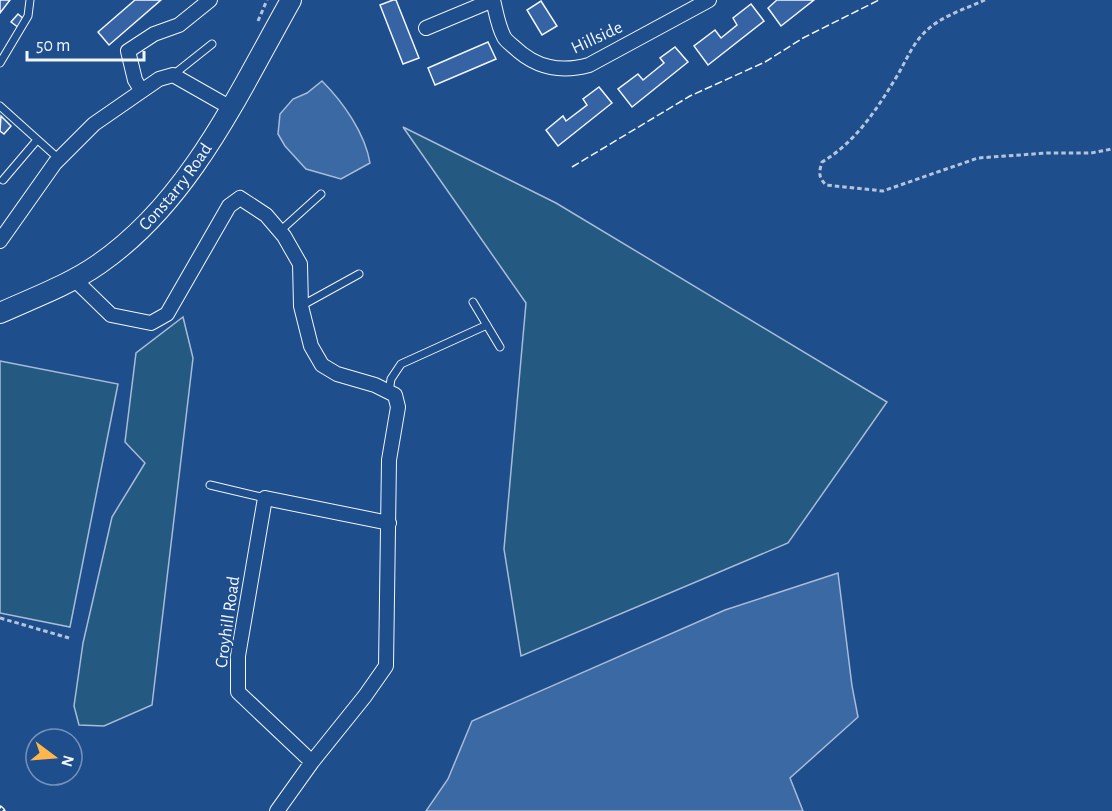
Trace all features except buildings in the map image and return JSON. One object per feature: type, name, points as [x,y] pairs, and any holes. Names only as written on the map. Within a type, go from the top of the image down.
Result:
[{"type":"main road","name":"Constarry Road","points":[[0,313],[74,279],[99,264],[147,223],[186,179],[231,108],[291,0]]},
{"type":"street","points":[[141,90],[135,80],[128,51],[154,34],[179,25],[210,0]]},
{"type":"street","points":[[426,28],[493,0]]},
{"type":"street","name":"Hillside","points":[[493,0],[505,38],[525,57],[537,64],[557,69],[573,69],[589,65],[709,0]]},
{"type":"street","points":[[0,239],[59,159],[94,124],[159,79],[173,75],[231,108]]},
{"type":"street","points":[[74,279],[111,315],[151,323],[167,314],[229,206],[240,198],[266,215],[280,231],[300,264],[301,306],[311,346],[322,365],[337,374],[375,385],[395,395],[398,407],[389,460],[386,666],[277,811]]},
{"type":"street","points":[[265,498],[388,523]]},
{"type":"street","name":"Croyhill Road","points":[[265,498],[238,656],[238,692],[312,762]]},
{"type":"lane","points":[[0,63],[28,16],[30,0]]},
{"type":"lane","points":[[173,75],[212,44]]},
{"type":"lane","points":[[0,106],[59,159]]},
{"type":"lane","points":[[3,180],[37,140]]},
{"type":"lane","points":[[280,231],[321,194]]},
{"type":"lane","points":[[301,306],[359,274]]},
{"type":"lane","points":[[473,302],[500,347]]},
{"type":"lane","points":[[389,392],[391,379],[401,364],[487,325]]},
{"type":"lane","points":[[210,485],[265,498]]},
{"type":"path","points":[[257,25],[267,0]]},
{"type":"path","points":[[985,0],[946,17],[925,32],[865,124],[839,152],[822,162],[819,179],[825,185],[883,191],[978,158],[1047,153],[1091,153],[1112,149]]},
{"type":"path","points":[[0,618],[69,638]]},
{"type":"shaded area","points":[[322,81],[338,98],[358,129],[370,163],[341,179],[306,169],[285,146],[278,134],[280,114],[293,99],[307,93]]},
{"type":"shaded area","points":[[403,127],[556,203],[887,402],[788,543],[521,656],[504,549],[526,303]]},
{"type":"shaded area","points":[[183,317],[193,358],[152,705],[104,726],[79,725],[74,706],[83,643],[112,517],[145,463],[125,442],[136,353]]},
{"type":"shaded area","points":[[0,361],[118,384],[70,627],[0,613]]},
{"type":"shaded area","points":[[838,573],[858,717],[790,778],[803,811],[426,811],[448,779],[472,721],[725,610]]},
{"type":"fence","points":[[572,167],[690,96],[765,62],[803,38],[879,0]]}]
